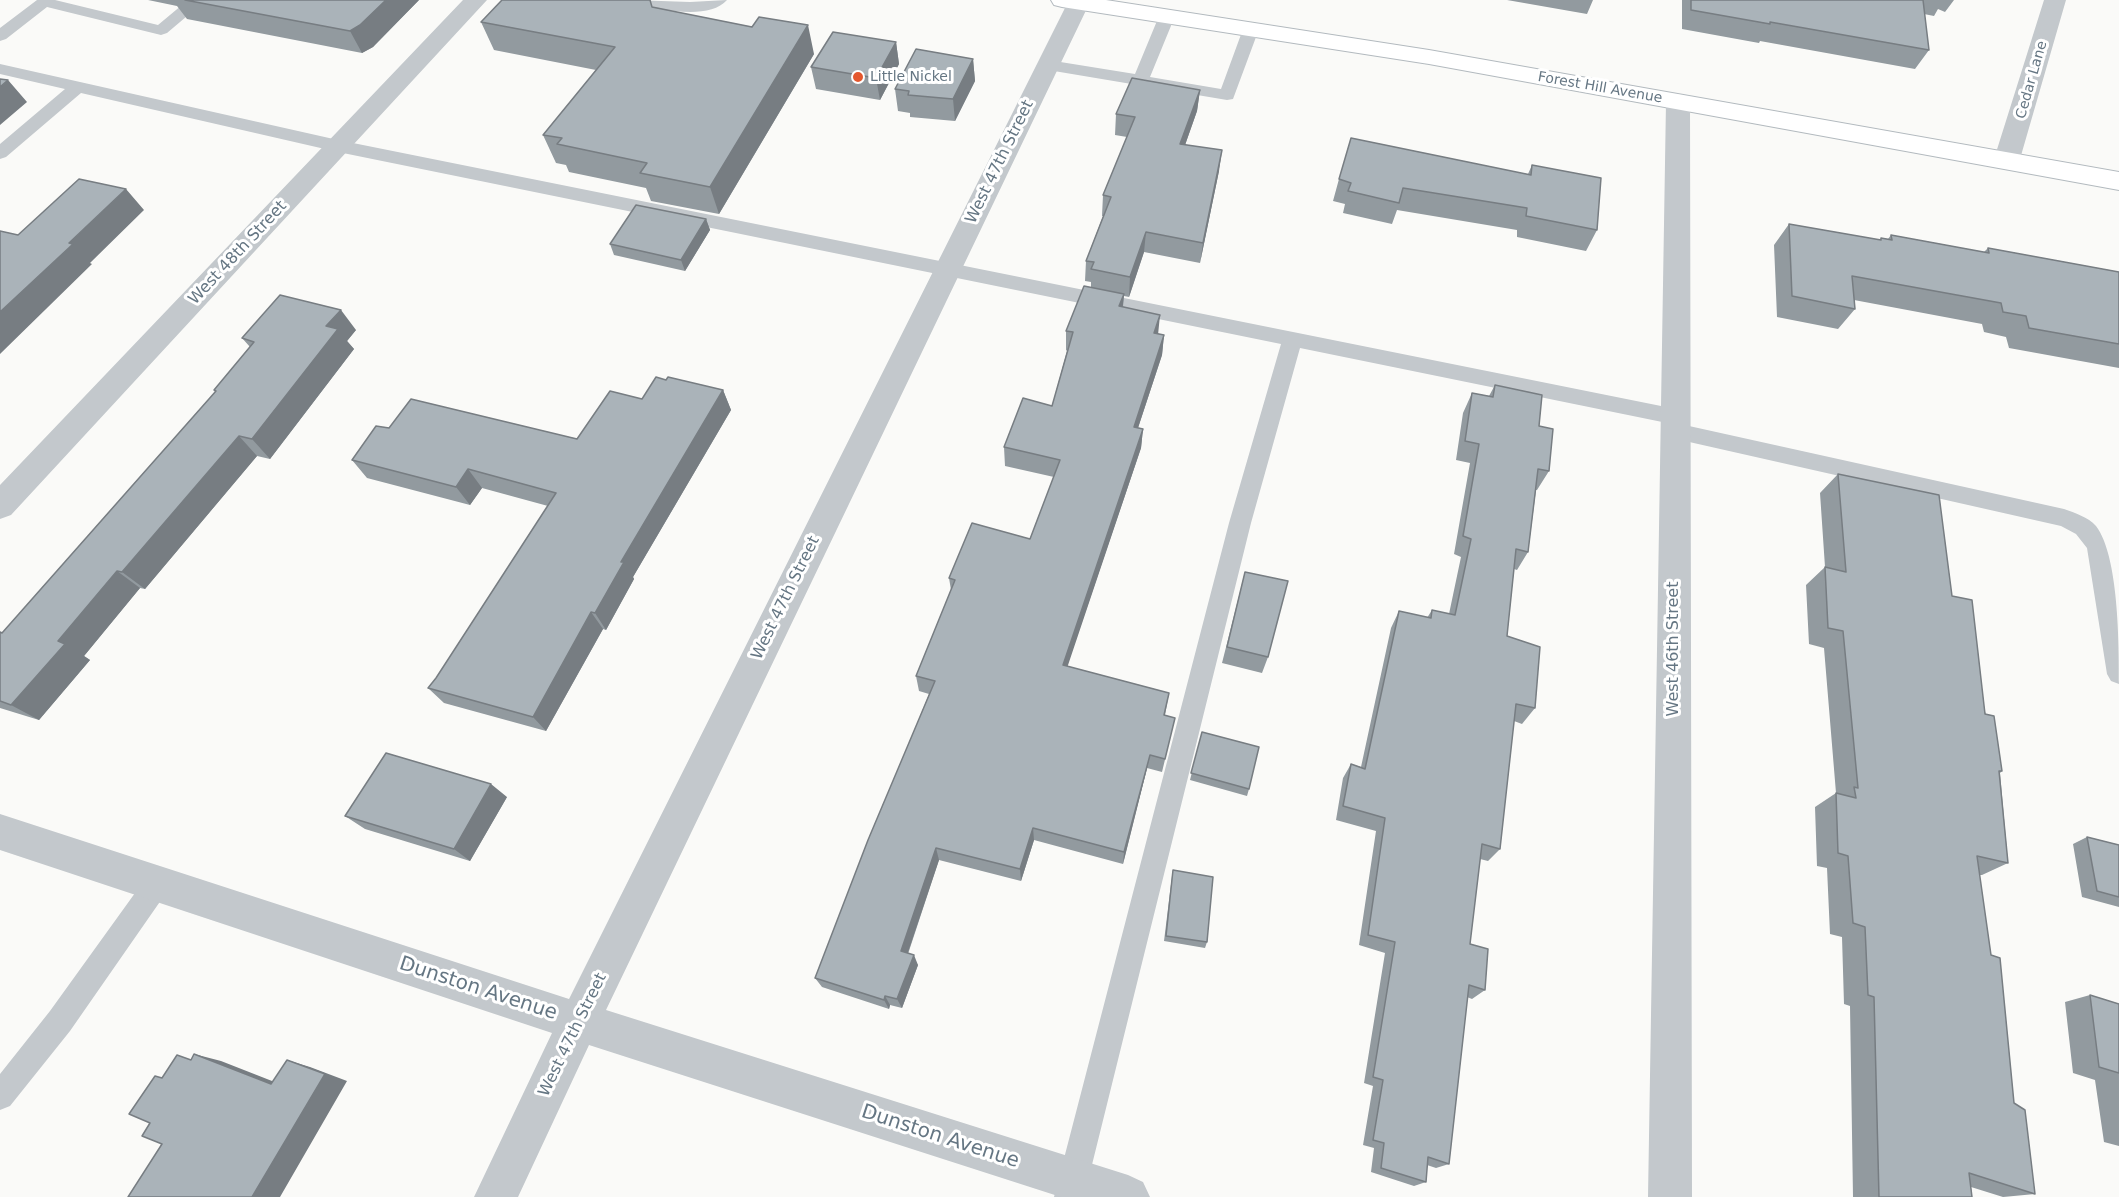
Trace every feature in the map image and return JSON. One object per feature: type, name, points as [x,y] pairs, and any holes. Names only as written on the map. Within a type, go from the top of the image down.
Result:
[{"type":"main road","name":"Forest Hill Avenue","points":[[1073,0],[1429,57],[2007,159],[2119,181]]},
{"type":"street","name":"West 48th Street","points":[[0,506],[476,0]]},
{"type":"street","name":"West 47th Street","points":[[496,1197],[579,1022],[1048,65],[1073,0]]},
{"type":"street","name":"Cedar Lane","points":[[2007,159],[2055,0]]},
{"type":"street","name":"West 46th Street","points":[[1670,1197],[1678,102]]},
{"type":"street","name":"Dunston Avenue","points":[[0,832],[579,1022],[1071,1188],[1128,1197]]},
{"type":"lane","points":[[0,36],[42,1],[162,30],[198,0]]},
{"type":"lane","points":[[640,0],[687,7],[711,5],[719,0]]},
{"type":"lane","points":[[1142,80],[1167,16]]},
{"type":"lane","points":[[1048,65],[1227,95],[1251,29]]},
{"type":"lane","points":[[0,69],[338,146],[1292,340],[1676,424],[2064,518],[2086,527],[2095,538],[2119,674]]},
{"type":"lane","points":[[0,153],[78,87]]},
{"type":"lane","points":[[1071,1188],[1240,523],[1292,340]]},
{"type":"lane","points":[[0,1096],[60,1021],[157,884]]},
{"type":"building","points":[[185,0],[386,0],[360,25],[350,31]]},
{"type":"building","points":[[502,0],[650,0],[652,7],[752,27],[759,17],[808,25],[710,187],[640,173],[647,163],[557,144],[562,138],[543,135],[615,47],[481,22]]},
{"type":"building","points":[[1691,0],[1923,0],[1929,50],[1691,10]]},
{"type":"building","points":[[833,32],[896,42],[876,78],[811,67]]},
{"type":"building","points":[[916,49],[973,59],[953,99],[908,95],[909,91],[895,89]]},
{"type":"building","points":[[1132,78],[1200,90],[1180,144],[1222,150],[1203,243],[1146,232],[1130,277],[1091,269],[1094,262],[1086,261],[1111,197],[1103,195],[1135,117],[1116,114]]},
{"type":"building","points":[[0,79],[8,80],[0,87]]},
{"type":"building","points":[[1351,138],[1531,175],[1532,165],[1601,178],[1597,230],[1526,216],[1527,208],[1403,188],[1399,203],[1348,191],[1351,183],[1339,179]]},
{"type":"building","points":[[79,179],[126,189],[69,243],[73,244],[0,312],[0,231],[18,235]]},
{"type":"building","points":[[636,205],[706,219],[681,260],[610,244]]},
{"type":"building","points":[[1789,224],[1881,240],[1881,238],[1892,240],[1891,235],[1989,253],[1988,248],[2119,272],[2119,344],[2029,328],[2026,316],[2003,312],[2001,303],[1852,276],[1855,309],[1792,296]]},
{"type":"building","points":[[1084,286],[1124,294],[1119,306],[1160,315],[1154,333],[1164,335],[1134,427],[1143,429],[1063,665],[1169,693],[1164,715],[1175,718],[1165,759],[1150,755],[1124,852],[1033,828],[1020,869],[936,848],[901,951],[914,955],[897,999],[885,996],[884,1000],[815,978],[868,840],[935,681],[916,676],[955,580],[949,578],[972,523],[1030,539],[1060,460],[1004,447],[1023,398],[1052,406],[1073,332],[1066,331]]},
{"type":"building","points":[[280,295],[341,310],[326,326],[338,329],[252,439],[239,436],[122,572],[117,571],[58,641],[65,644],[11,705],[0,701],[0,632],[2,633],[216,391],[214,390],[254,342],[242,338]]},
{"type":"building","points":[[656,377],[666,380],[668,377],[723,390],[621,562],[624,562],[595,613],[591,612],[533,717],[428,688],[556,493],[468,469],[456,487],[352,460],[376,426],[389,428],[411,399],[577,439],[610,391],[642,399]]},
{"type":"building","points":[[1495,385],[1542,395],[1539,426],[1553,429],[1549,471],[1538,469],[1528,552],[1516,549],[1507,636],[1540,647],[1535,708],[1516,704],[1500,849],[1482,844],[1470,944],[1488,949],[1485,990],[1469,985],[1449,1164],[1428,1157],[1426,1182],[1381,1168],[1384,1143],[1373,1140],[1383,1080],[1373,1077],[1395,942],[1368,935],[1385,818],[1343,806],[1351,764],[1365,769],[1399,611],[1431,618],[1432,610],[1455,615],[1471,539],[1463,536],[1479,444],[1465,441],[1472,393],[1493,397]]},
{"type":"building","points":[[1838,474],[1939,495],[1952,596],[1972,600],[1985,714],[1994,716],[2002,771],[1999,771],[2008,863],[1977,856],[1991,955],[2000,958],[2014,1103],[2025,1110],[2035,1194],[1969,1173],[1972,1197],[1879,1197],[1874,997],[1868,995],[1865,927],[1853,923],[1848,856],[1838,853],[1836,793],[1856,798],[1854,787],[1858,788],[1843,631],[1828,628],[1825,567],[1846,572]]},
{"type":"building","points":[[1245,572],[1288,581],[1268,657],[1227,647]]},
{"type":"building","points":[[1202,732],[1259,747],[1249,789],[1191,773]]},
{"type":"building","points":[[386,753],[491,784],[454,849],[345,816]]},
{"type":"building","points":[[2087,837],[2119,845],[2119,897],[2097,891]]},
{"type":"building","points":[[1173,870],[1213,877],[1207,942],[1166,936]]},
{"type":"building","points":[[2090,995],[2119,1004],[2119,1073],[2099,1067]]},
{"type":"building","points":[[194,1054],[271,1084],[287,1060],[325,1074],[252,1197],[128,1197],[162,1144],[142,1136],[150,1123],[129,1114],[155,1076],[162,1078],[177,1055],[191,1060]]},
{"type":"place","name":"Little Nickel","points":[[858,77]]}]
